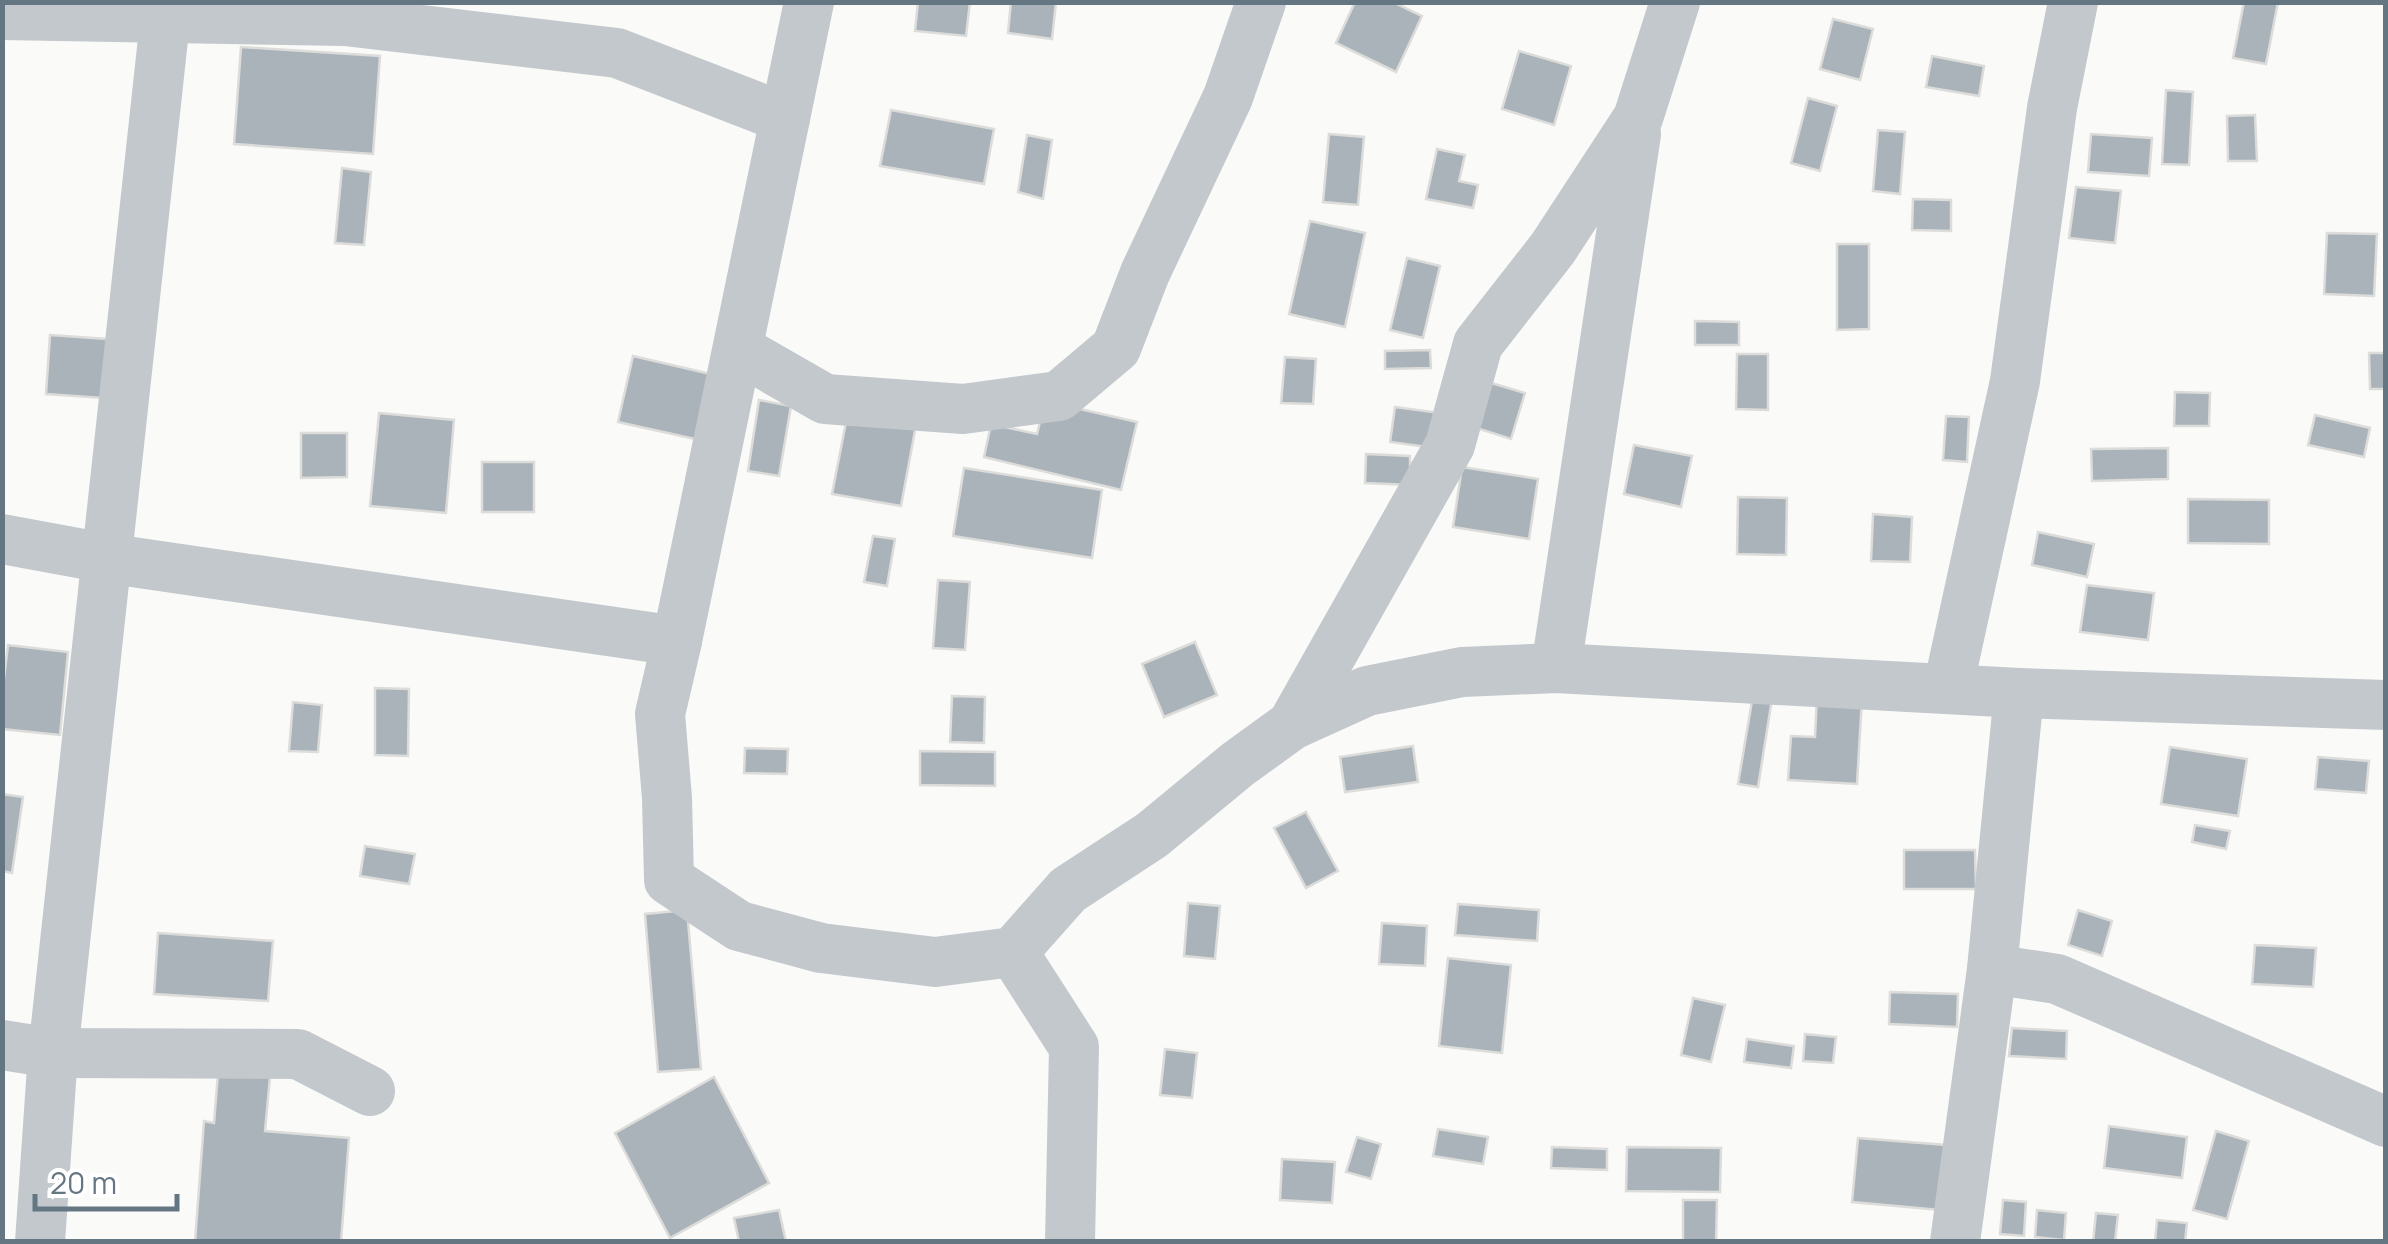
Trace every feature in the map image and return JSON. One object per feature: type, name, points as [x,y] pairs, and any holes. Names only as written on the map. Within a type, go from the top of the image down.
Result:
[{"type":"street","points":[[809,2],[660,714],[668,880],[739,926],[821,948],[935,962],[1012,952],[1068,890],[1152,834],[1292,726],[1367,691],[1462,672],[1556,668],[2020,693],[2386,705]]},
{"type":"street","points":[[738,349],[825,400],[962,409],[1059,396],[1116,348],[1146,273],[1228,97],[1261,2]]},
{"type":"street","points":[[1556,668],[1638,118],[1675,2]]},
{"type":"street","points":[[1948,688],[2015,381],[2052,108],[2073,2]]},
{"type":"street","points":[[2,15],[166,11],[345,20],[617,53],[785,118]]},
{"type":"street","points":[[40,1242],[53,1053],[166,11]]},
{"type":"street","points":[[1292,726],[1450,445],[1478,344],[1553,248],[1638,118]]},
{"type":"street","points":[[2,539],[105,558],[677,641]]},
{"type":"street","points":[[1955,1242],[1992,969],[2020,693]]},
{"type":"street","points":[[1012,952],[1074,1046],[1071,1241]]},
{"type":"street","points":[[1992,969],[2057,978],[2386,1122]]},
{"type":"street","points":[[2,1045],[53,1053],[298,1054],[370,1091]]},
{"type":"building","points":[[918,2],[970,2],[966,36],[915,31]]},
{"type":"building","points":[[1011,2],[1056,2],[1052,39],[1008,33]]},
{"type":"building","points":[[1355,2],[1393,2],[1422,16],[1396,72],[1336,43]]},
{"type":"building","points":[[2244,2],[2278,2],[2266,64],[2233,58]]},
{"type":"building","points":[[1833,19],[1873,29],[1860,80],[1820,69]]},
{"type":"building","points":[[241,47],[380,56],[373,154],[234,144]]},
{"type":"building","points":[[1519,51],[1571,66],[1554,125],[1502,109]]},
{"type":"building","points":[[1932,56],[1984,66],[1979,96],[1926,87]]},
{"type":"building","points":[[2166,90],[2193,92],[2189,165],[2162,164]]},
{"type":"building","points":[[1808,98],[1837,106],[1820,171],[1791,163]]},
{"type":"building","points":[[891,110],[994,129],[984,184],[880,166]]},
{"type":"building","points":[[2255,115],[2257,161],[2228,161],[2227,116]]},
{"type":"building","points":[[1878,130],[1905,132],[1900,194],[1873,191]]},
{"type":"building","points":[[1329,134],[1364,137],[1358,205],[1323,202]]},
{"type":"building","points":[[2091,134],[2152,138],[2149,176],[2088,172]]},
{"type":"building","points":[[1027,135],[1052,140],[1043,199],[1018,192]]},
{"type":"building","points":[[1437,149],[1465,155],[1459,181],[1478,185],[1473,208],[1426,199]]},
{"type":"building","points":[[342,168],[371,172],[364,245],[335,243]]},
{"type":"building","points":[[2076,187],[2121,191],[2115,243],[2069,238]]},
{"type":"building","points":[[1913,199],[1951,200],[1951,231],[1912,230]]},
{"type":"building","points":[[1310,221],[1365,233],[1345,327],[1289,314]]},
{"type":"building","points":[[2327,233],[2377,234],[2374,296],[2324,294]]},
{"type":"building","points":[[1837,244],[1869,244],[1869,329],[1837,330]]},
{"type":"building","points":[[1407,258],[1440,266],[1423,338],[1390,330]]},
{"type":"building","points":[[1695,321],[1739,322],[1739,345],[1695,345]]},
{"type":"building","points":[[50,335],[107,339],[103,398],[46,394]]},
{"type":"building","points":[[1430,350],[1431,368],[1385,369],[1385,351]]},
{"type":"building","points":[[2369,353],[2386,353],[2386,389],[2370,389]]},
{"type":"building","points":[[1737,354],[1768,354],[1768,410],[1736,409]]},
{"type":"building","points":[[633,356],[719,376],[704,441],[618,422]]},
{"type":"building","points":[[1285,357],[1316,359],[1313,404],[1281,403]]},
{"type":"building","points":[[1478,379],[1525,393],[1511,439],[1464,424]]},
{"type":"building","points":[[2175,392],[2210,393],[2209,426],[2174,426]]},
{"type":"building","points":[[759,400],[791,406],[779,476],[748,471]]},
{"type":"building","points":[[1045,401],[1137,422],[1121,490],[984,457],[991,424],[1037,434]]},
{"type":"building","points":[[1395,407],[1440,413],[1435,448],[1390,442]]},
{"type":"building","points":[[848,412],[916,425],[901,506],[832,494]]},
{"type":"building","points":[[379,413],[454,420],[446,513],[370,506]]},
{"type":"building","points":[[2315,415],[2370,428],[2364,457],[2308,445]]},
{"type":"building","points":[[1946,416],[1969,417],[1967,462],[1943,460]]},
{"type":"building","points":[[301,433],[347,433],[347,477],[301,478]]},
{"type":"building","points":[[1634,445],[1692,456],[1681,507],[1624,494]]},
{"type":"building","points":[[2168,448],[2168,479],[2092,481],[2091,449]]},
{"type":"building","points":[[1366,454],[1410,456],[1410,485],[1365,483]]},
{"type":"building","points":[[482,462],[534,462],[534,512],[482,512]]},
{"type":"building","points":[[1462,467],[1538,479],[1529,539],[1453,527]]},
{"type":"building","points":[[964,468],[1102,490],[1092,558],[953,536]]},
{"type":"building","points":[[1738,497],[1787,498],[1786,555],[1737,554]]},
{"type":"building","points":[[2188,499],[2269,500],[2269,544],[2188,543]]},
{"type":"building","points":[[1873,514],[1912,517],[1910,562],[1871,561]]},
{"type":"building","points":[[2038,532],[2094,544],[2087,577],[2032,565]]},
{"type":"building","points":[[873,536],[895,539],[887,586],[864,582]]},
{"type":"building","points":[[938,580],[970,582],[965,650],[933,648]]},
{"type":"building","points":[[2087,585],[2154,593],[2148,640],[2080,632]]},
{"type":"building","points":[[1195,642],[1217,695],[1164,717],[1142,664]]},
{"type":"building","points":[[8,645],[68,652],[60,735],[2,729]]},
{"type":"building","points":[[375,688],[409,689],[408,756],[375,755]]},
{"type":"building","points":[[1753,695],[1772,699],[1758,787],[1738,784]]},
{"type":"building","points":[[1817,695],[1862,698],[1857,784],[1788,780],[1791,736],[1815,737]]},
{"type":"building","points":[[952,696],[985,697],[984,743],[950,742]]},
{"type":"building","points":[[293,702],[322,705],[318,752],[289,751]]},
{"type":"building","points":[[1413,746],[1418,782],[1345,792],[1340,757]]},
{"type":"building","points":[[2170,747],[2247,759],[2238,816],[2161,804]]},
{"type":"building","points":[[745,748],[788,749],[787,774],[744,773]]},
{"type":"building","points":[[920,751],[995,752],[995,786],[920,785]]},
{"type":"building","points":[[2318,757],[2369,761],[2366,793],[2315,789]]},
{"type":"building","points":[[2,794],[23,797],[12,873],[2,871]]},
{"type":"building","points":[[1306,812],[1338,871],[1306,888],[1274,828]]},
{"type":"building","points":[[2195,825],[2230,831],[2226,849],[2192,842]]},
{"type":"building","points":[[365,846],[415,854],[409,884],[360,876]]},
{"type":"building","points":[[1904,850],[1975,850],[1976,889],[1904,889]]},
{"type":"building","points":[[1188,903],[1220,906],[1215,959],[1184,956]]},
{"type":"building","points":[[1458,904],[1539,910],[1537,941],[1455,935]]},
{"type":"building","points":[[687,910],[701,1069],[658,1072],[645,914]]},
{"type":"building","points":[[2078,910],[2112,921],[2102,956],[2068,945]]},
{"type":"building","points":[[1382,923],[1427,926],[1425,966],[1379,964]]},
{"type":"building","points":[[158,933],[273,941],[268,1001],[154,994]]},
{"type":"building","points":[[2255,945],[2316,948],[2313,987],[2252,984]]},
{"type":"building","points":[[1448,958],[1511,965],[1502,1053],[1439,1046]]},
{"type":"building","points":[[1890,992],[1958,994],[1957,1027],[1889,1024]]},
{"type":"building","points":[[1693,998],[1725,1005],[1711,1062],[1681,1055]]},
{"type":"building","points":[[2012,1028],[2067,1031],[2066,1059],[2009,1056]]},
{"type":"building","points":[[1805,1034],[1836,1037],[1833,1063],[1803,1061]]},
{"type":"building","points":[[1747,1039],[1794,1046],[1791,1068],[1744,1062]]},
{"type":"building","points":[[1165,1049],[1197,1053],[1192,1098],[1160,1095]]},
{"type":"building","points":[[218,1073],[270,1077],[265,1131],[349,1138],[341,1242],[195,1242],[204,1121],[214,1123]]},
{"type":"building","points":[[714,1077],[769,1183],[670,1238],[615,1133]]},
{"type":"building","points":[[2109,1126],[2187,1137],[2182,1178],[2104,1168]]},
{"type":"building","points":[[1438,1129],[1488,1137],[1483,1164],[1433,1156]]},
{"type":"building","points":[[2216,1131],[2249,1141],[2227,1219],[2193,1210]]},
{"type":"building","points":[[1357,1137],[1381,1144],[1371,1179],[1346,1172]]},
{"type":"building","points":[[1858,1138],[1946,1145],[1940,1210],[1852,1202]]},
{"type":"building","points":[[1552,1147],[1607,1149],[1607,1170],[1551,1168]]},
{"type":"building","points":[[1627,1147],[1721,1148],[1720,1192],[1626,1191]]},
{"type":"building","points":[[1282,1159],[1335,1162],[1332,1203],[1280,1200]]},
{"type":"building","points":[[1683,1200],[1717,1200],[1716,1242],[1683,1242]]},
{"type":"building","points":[[2003,1200],[2026,1202],[2024,1236],[2000,1234]]},
{"type":"building","points":[[779,1210],[786,1242],[739,1242],[734,1218]]},
{"type":"building","points":[[2037,1210],[2066,1213],[2064,1240],[2035,1237]]},
{"type":"building","points":[[2096,1213],[2118,1215],[2115,1242],[2093,1242]]},
{"type":"building","points":[[2157,1220],[2187,1223],[2185,1242],[2155,1242]]}]
